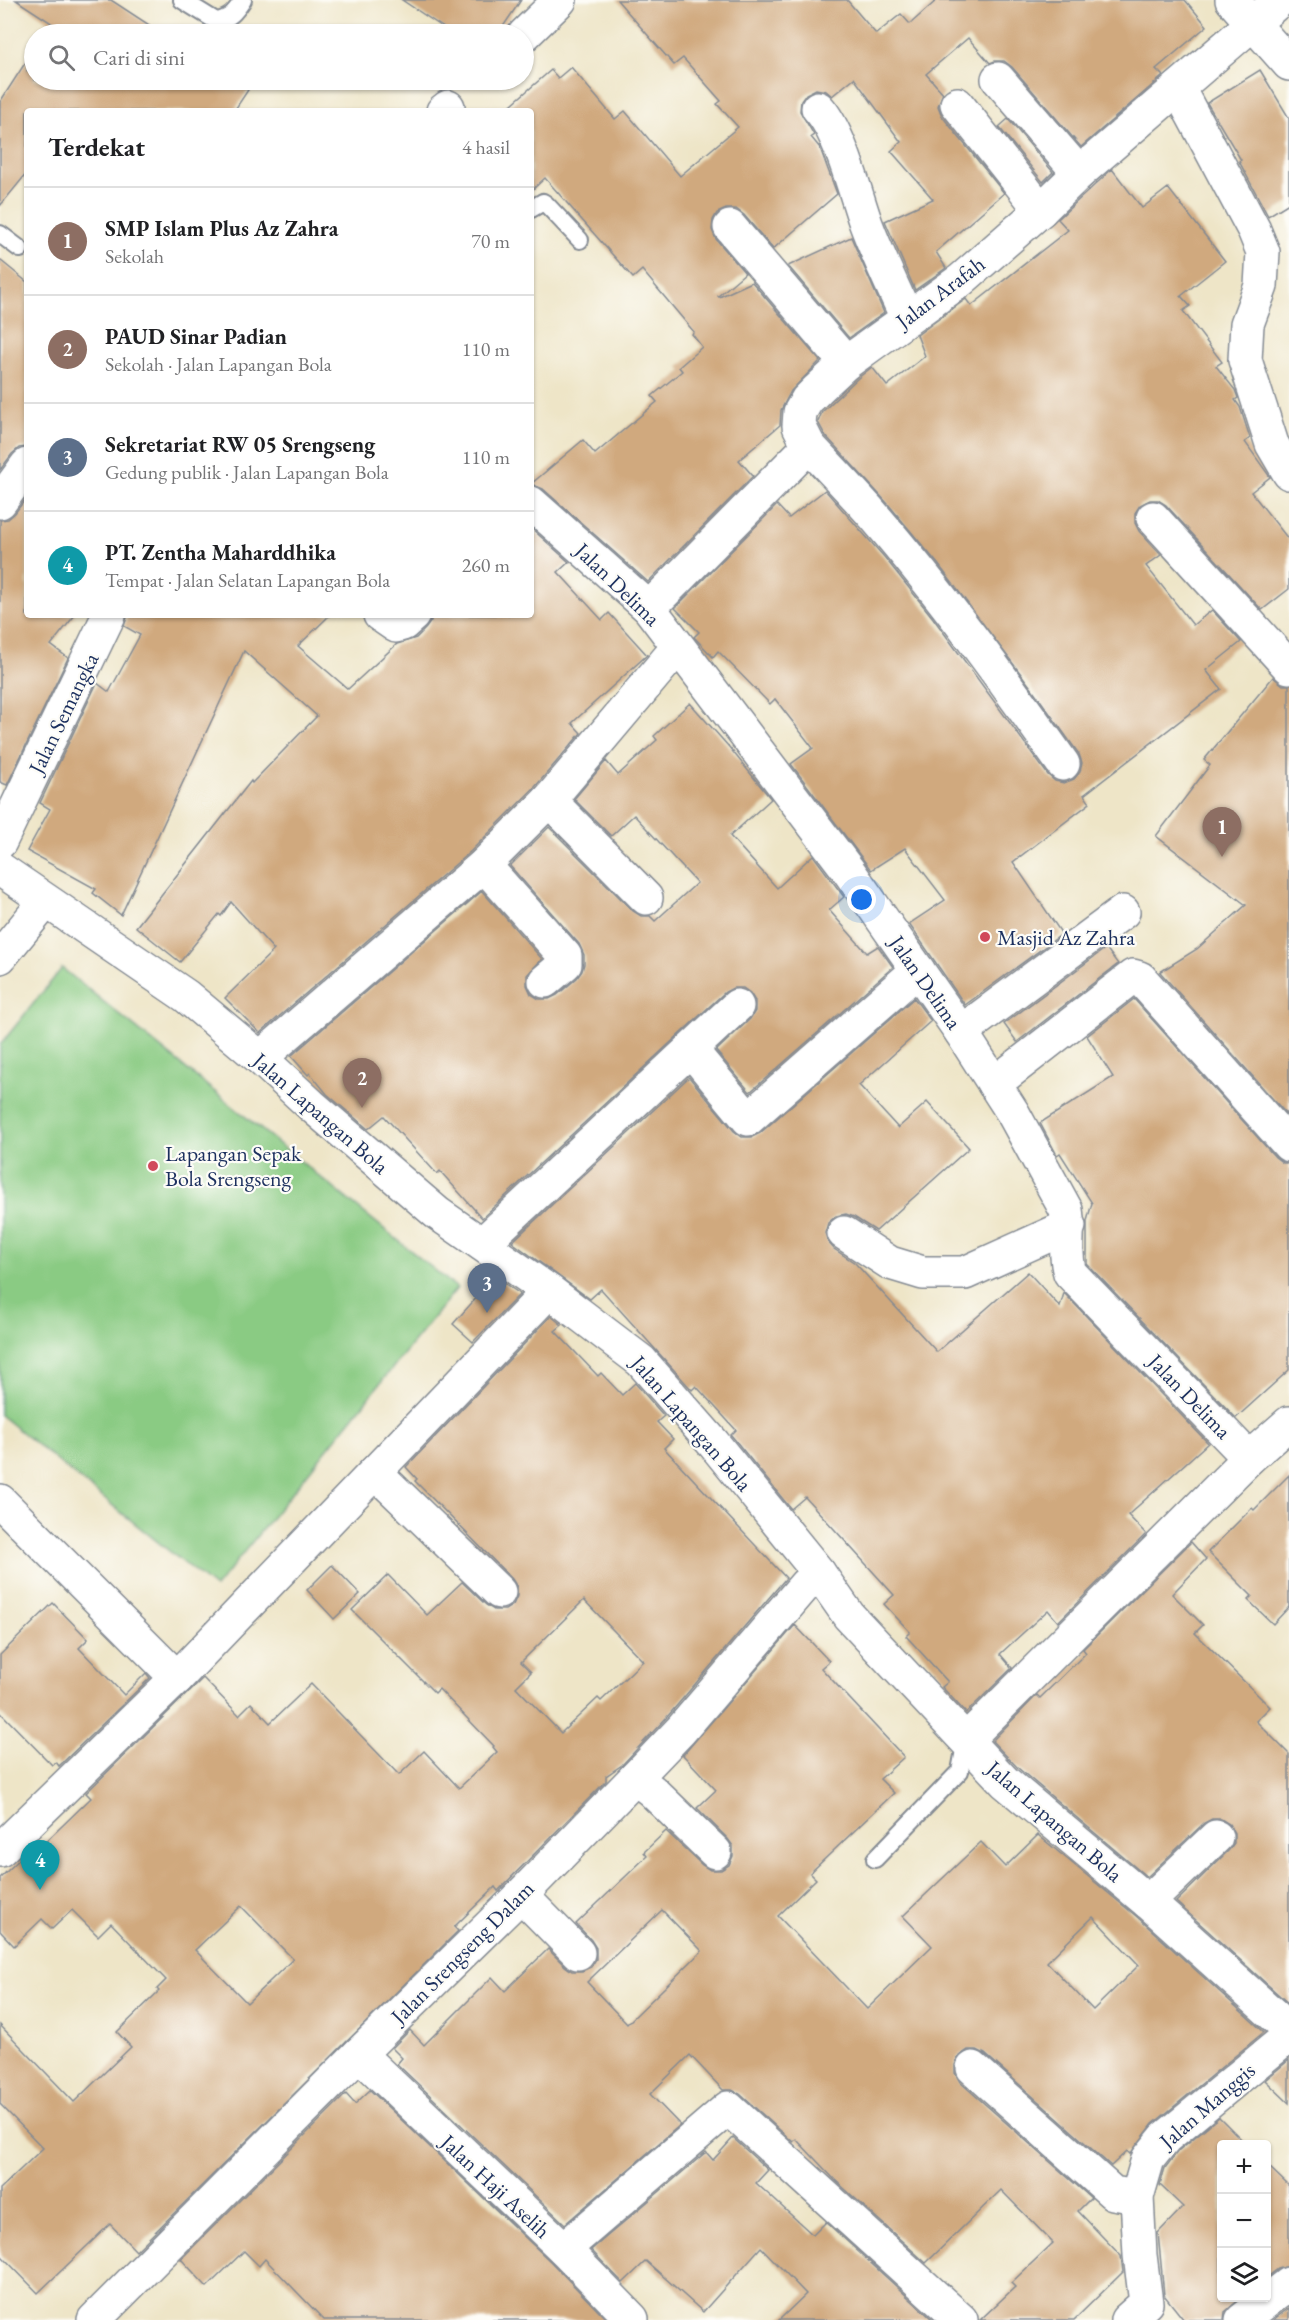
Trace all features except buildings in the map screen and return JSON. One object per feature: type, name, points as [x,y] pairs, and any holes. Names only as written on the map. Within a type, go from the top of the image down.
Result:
[{"type":"street","points":[[534,25],[560,0]]},
{"type":"street","name":"Jalan Arafah","points":[[809,446],[799,426],[800,412],[807,400],[846,363],[961,280],[1041,210],[1079,173],[1178,88],[1243,11],[1280,0]]},
{"type":"street","points":[[1243,11],[1289,64]]},
{"type":"street","points":[[998,79],[1079,173]]},
{"type":"street","points":[[1178,88],[1254,230],[1263,252],[1261,286],[1247,324],[1245,360],[1272,444],[1289,473]]},
{"type":"street","points":[[957,104],[1041,210]]},
{"type":"street","points":[[818,108],[831,128],[844,157],[867,225],[907,318]]},
{"type":"street","points":[[730,227],[846,363]]},
{"type":"street","points":[[649,608],[809,446],[874,516],[935,591],[1001,677],[1063,764]]},
{"type":"street","points":[[0,502],[24,469]]},
{"type":"street","name":"Jalan Delima","points":[[538,512],[649,608],[848,870],[961,1032],[1013,1113],[1066,1210],[1069,1226],[1066,1259],[1070,1273],[1249,1458]]},
{"type":"street","points":[[1153,519],[1289,667]]},
{"type":"street","name":"Jalan Semangka","points":[[0,842],[108,618]]},
{"type":"street","points":[[384,618],[396,626],[403,624],[410,618]]},
{"type":"street","points":[[260,1058],[484,865],[549,800],[678,647]]},
{"type":"street","points":[[549,800],[646,898]]},
{"type":"street","points":[[484,865],[565,956],[565,964],[545,981]]},
{"type":"street","name":"Jalan Lapangan Bola","points":[[0,869],[45,902],[77,921],[186,996],[428,1206],[549,1291],[640,1361],[714,1444],[819,1573],[849,1616],[1005,1782],[1148,1902],[1289,2029]]},
{"type":"street","points":[[0,957],[45,902]]},
{"type":"street","points":[[961,1032],[1123,912]]},
{"type":"street","points":[[691,1050],[748,1119],[918,970]]},
{"type":"street","points":[[994,1084],[1133,976],[1140,978],[1289,1145]]},
{"type":"street","points":[[482,1244],[737,1005]]},
{"type":"street","points":[[844,1233],[890,1263],[923,1273],[965,1273],[1069,1226]]},
{"type":"street","points":[[0,1850],[177,1678],[549,1291]]},
{"type":"street","points":[[966,1740],[1249,1458],[1289,1423]]},
{"type":"street","points":[[375,1472],[499,1592]]},
{"type":"street","points":[[0,1501],[177,1678]]},
{"type":"street","name":"Jalan Srengseng Dalam","points":[[94,2320],[358,2054],[521,1895],[635,1778],[681,1730],[806,1584],[819,1573]]},
{"type":"street","points":[[635,1778],[652,1791],[715,1852]]},
{"type":"street","points":[[1148,1902],[1216,1837]]},
{"type":"street","points":[[521,1895],[578,1953]]},
{"type":"street","name":"Jalan Manggis","points":[[1144,2314],[1137,2197],[1148,2159],[1165,2138],[1289,2036]]},
{"type":"street","name":"Jalan Haji Aselih","points":[[358,2054],[564,2249],[632,2319]]},
{"type":"street","points":[[973,2068],[1113,2193],[1137,2197]]},
{"type":"street","points":[[564,2249],[728,2108],[961,2320]]},
{"type":"street","points":[[1242,2320],[1289,2284]]},
{"type":"lane","points":[[182,0],[216,21],[226,20],[234,14],[243,0]]},
{"type":"lane","points":[[534,207],[543,202],[546,204],[580,240]]},
{"type":"lane","points":[[0,234],[20,249]]},
{"type":"lane","points":[[875,1859],[960,1771],[966,1740]]},
{"type":"green space","name":"Lapangan Sepak Bola Srengseng","points":[[62,968],[457,1288],[215,1588],[0,1415],[0,1045]]},
{"type":"place","name":"SMP Islam Plus Az Zahra","points":[[1222,857]]},
{"type":"place","name":"Masjid Az Zahra","points":[[985,937]]},
{"type":"place","name":"PAUD Sinar Padian","points":[[362,1108]]},
{"type":"place","name":"Lapangan Sepak Bola Srengseng","points":[[153,1166]]},
{"type":"place","name":"Sekretariat RW 05 Srengseng","points":[[487,1313]]},
{"type":"place","name":"PT. Zentha Maharddhika","points":[[40,1890]]}]
